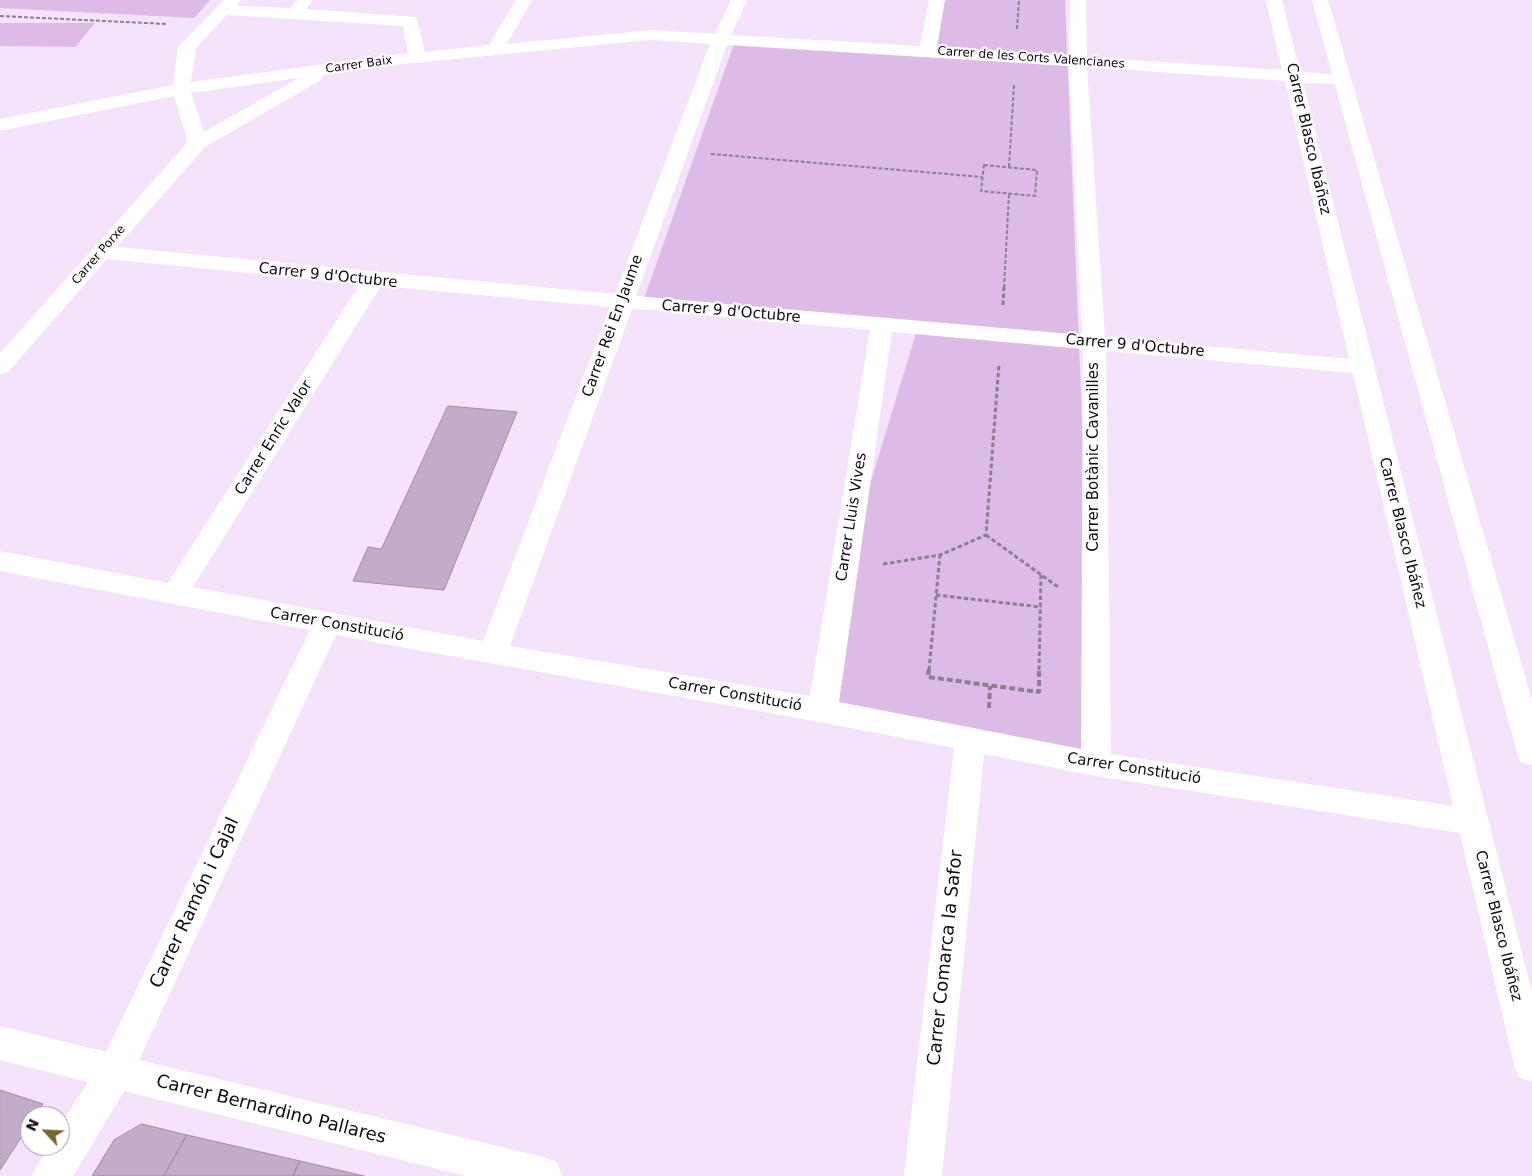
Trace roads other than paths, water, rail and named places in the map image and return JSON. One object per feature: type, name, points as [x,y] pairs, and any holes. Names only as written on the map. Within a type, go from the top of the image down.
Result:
[{"type":"street","points":[[494,50],[524,0]]},
{"type":"street","name":"Carrer Rei En Jaume","points":[[493,654],[621,303],[721,38],[739,0]]},
{"type":"street","points":[[928,51],[937,0]]},
{"type":"street","name":"Carrer Botànic Cavanilles","points":[[1078,0],[1078,61],[1094,342],[1096,764]]},
{"type":"street","name":"Carrer Blasco Ibáñez","points":[[1274,0],[1532,1065]]},
{"type":"street","points":[[1320,0],[1532,753]]},
{"type":"street","points":[[198,143],[181,89],[187,46],[228,5],[299,6],[410,21],[418,58]]},
{"type":"street","name":"Carrer Baix","points":[[0,125],[181,89],[418,58],[651,35],[721,38]]},
{"type":"street","name":"Carrer de les Corts Valencianes","points":[[721,38],[1342,80]]},
{"type":"street","name":"Carrer Porxe","points":[[0,367],[198,143],[327,70]]},
{"type":"street","name":"Carrer 9 d'Octubre","points":[[101,252],[373,281],[1094,342],[1362,367]]},
{"type":"street","name":"Carrer Enric Valor","points":[[174,595],[373,281]]},
{"type":"street","name":"Carrer Lluis Vives","points":[[823,710],[882,324]]},
{"type":"street","name":"Carrer Constitució","points":[[0,560],[174,595],[493,654],[823,710],[970,741],[1096,764],[1472,822]]},
{"type":"street","name":"Carrer Ramón i Cajal","points":[[51,1176],[115,1072],[327,623]]},
{"type":"street","name":"Carrer Comarca la Safor","points":[[923,1176],[970,741]]},
{"type":"street","name":"Carrer Bernardino Pallares","points":[[0,1043],[543,1176]]}]
